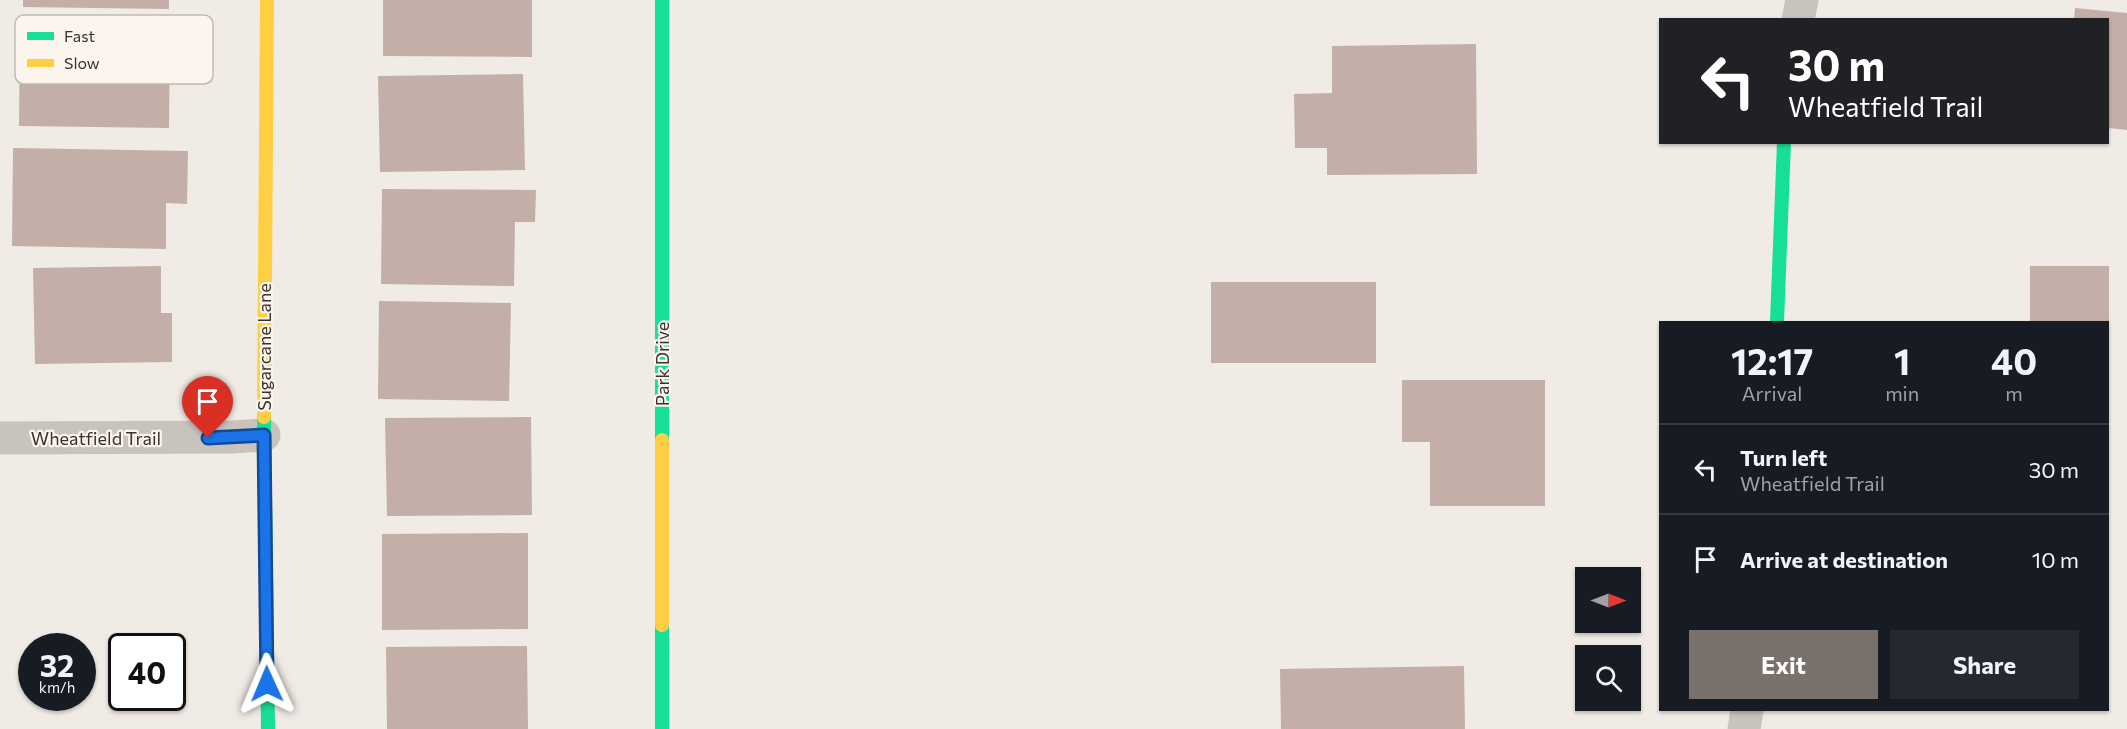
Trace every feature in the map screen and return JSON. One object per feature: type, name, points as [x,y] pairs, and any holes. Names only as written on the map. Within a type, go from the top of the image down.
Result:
[{"type":"street","name":"Sugarcane Lane","points":[[267,0],[264,435],[268,729]]},
{"type":"street","name":"Park Drive","points":[[662,0],[662,729]]},
{"type":"street","points":[[1798,18],[1802,0]]},
{"type":"street","points":[[1777,321],[1784,144]]},
{"type":"street","name":"Wheatfield Trail","points":[[0,438],[220,438],[264,435]]},
{"type":"street","points":[[1744,729],[1747,711]]},
{"type":"building","points":[[23,0],[169,0],[169,9],[23,7]]},
{"type":"building","points":[[383,0],[532,0],[532,57],[383,56]]},
{"type":"building","points":[[2075,8],[2127,13],[2127,130],[2109,128],[2109,18],[2074,18]]},
{"type":"building","points":[[1476,44],[1477,174],[1327,175],[1327,148],[1295,148],[1294,94],[1332,93],[1332,46]]},
{"type":"building","points":[[523,74],[525,170],[380,172],[378,76]]},
{"type":"building","points":[[19,84],[169,84],[169,128],[19,126]]},
{"type":"building","points":[[13,148],[188,151],[187,204],[166,203],[166,249],[12,246]]},
{"type":"building","points":[[382,189],[536,190],[535,222],[515,222],[514,286],[381,284]]},
{"type":"building","points":[[161,266],[161,313],[172,313],[172,362],[35,364],[33,268]]},
{"type":"building","points":[[2030,266],[2109,266],[2109,321],[2030,321]]},
{"type":"building","points":[[1211,282],[1376,282],[1376,363],[1211,363]]},
{"type":"building","points":[[379,301],[511,303],[509,401],[378,399]]},
{"type":"building","points":[[1402,380],[1545,380],[1545,506],[1430,506],[1430,442],[1402,442]]},
{"type":"building","points":[[531,417],[532,515],[387,516],[385,418]]},
{"type":"building","points":[[528,533],[528,629],[382,630],[382,534]]},
{"type":"building","points":[[527,646],[528,729],[387,729],[386,647]]},
{"type":"building","points":[[1464,666],[1465,729],[1281,729],[1280,669]]},
{"type":"traffic: fast","points":[[662,0],[662,440]]},
{"type":"traffic: fast","points":[[1777,321],[1784,144]]},
{"type":"traffic: fast","points":[[264,417],[268,729]]},
{"type":"traffic: fast","points":[[662,625],[662,729]]},
{"type":"traffic: slow","points":[[264,417],[267,0]]},
{"type":"traffic: slow","points":[[662,440],[662,625]]},
{"type":"route","points":[[208,438],[264,435],[267,684]]}]
